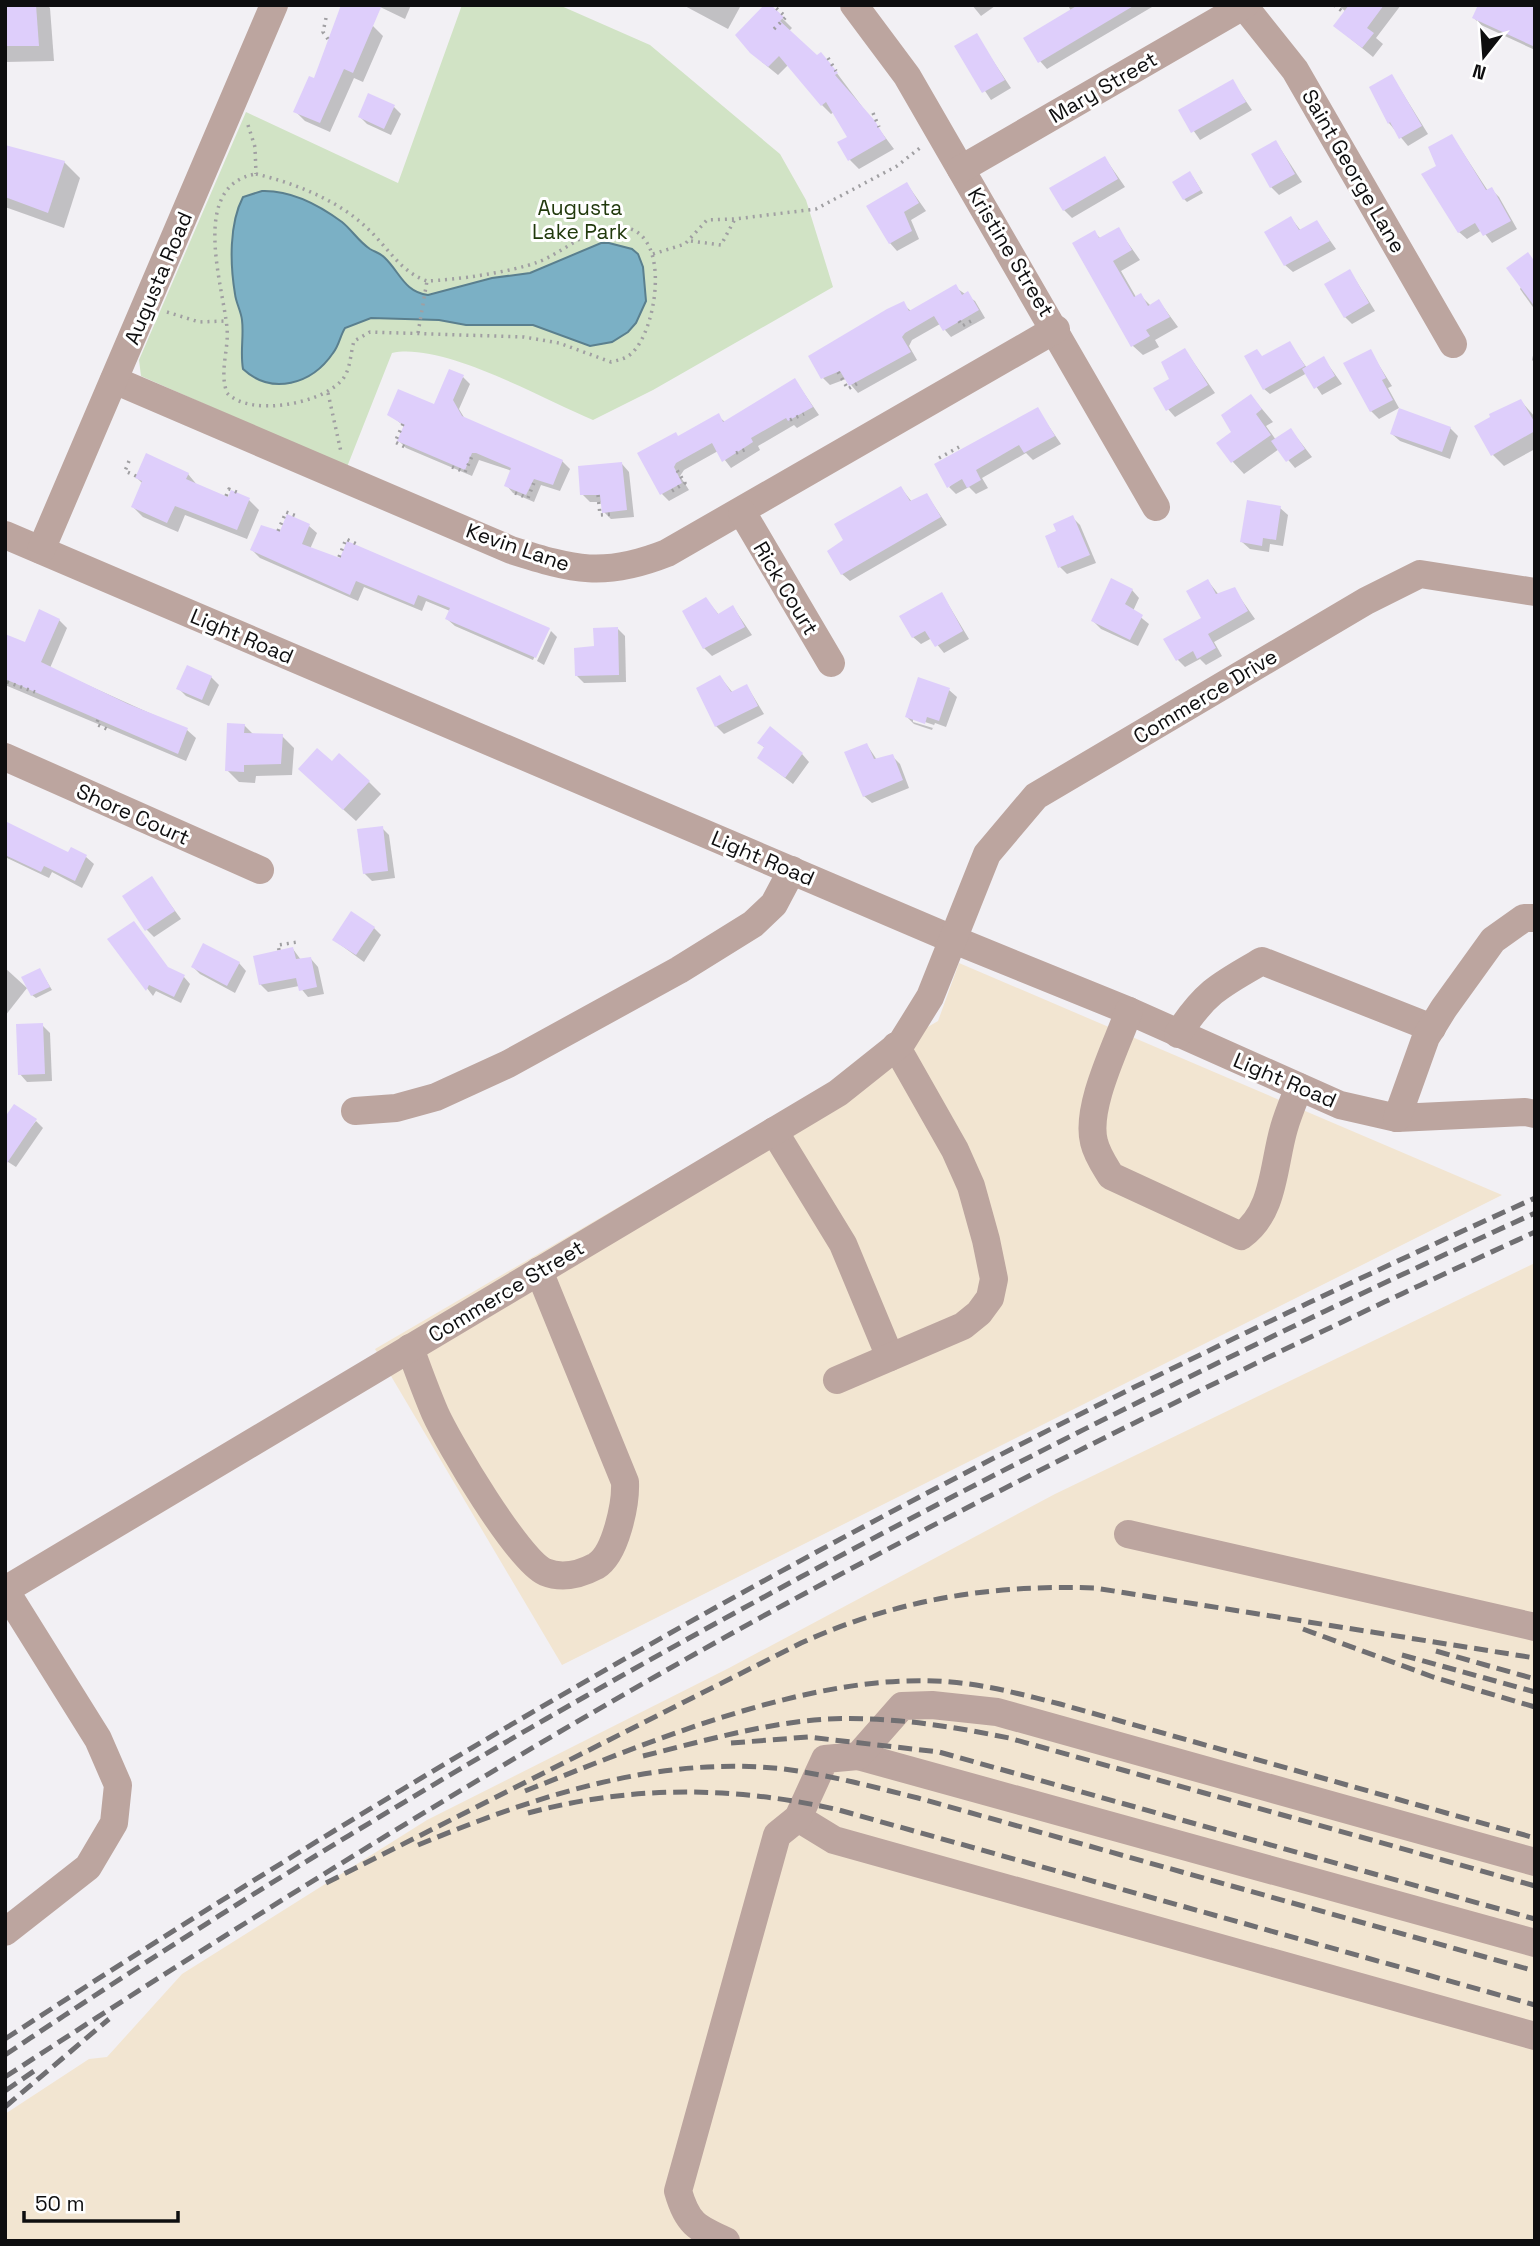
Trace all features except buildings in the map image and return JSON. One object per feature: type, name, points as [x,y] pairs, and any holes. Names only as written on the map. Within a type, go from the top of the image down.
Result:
[{"type":"street","name":"Augusta Road","points":[[41,550],[274,5]]},
{"type":"street","name":"Kristine Street","points":[[854,5],[907,76],[1056,329],[1156,506]]},
{"type":"street","name":"Mary Street","points":[[961,169],[1245,6]]},
{"type":"street","name":"Saint George Lane","points":[[1245,6],[1295,70],[1453,344]]},
{"type":"street","name":"Kevin Lane","points":[[114,380],[511,550],[565,567],[604,570],[636,565],[667,553],[1056,329]]},
{"type":"street","name":"Rick Court","points":[[742,512],[831,663]]},
{"type":"street","name":"Light Road","points":[[5,535],[952,939],[1129,1011],[1340,1105],[1397,1118],[1529,1106]]},
{"type":"street","name":"Commerce Drive","points":[[952,939],[987,854],[1036,796],[1047,789],[1366,601],[1420,574],[1535,592]]},
{"type":"street","name":"Shore Court","points":[[5,757],[260,870]]},
{"type":"street","points":[[355,1111],[396,1108],[436,1097],[560,1037],[753,924],[774,904],[792,870]]},
{"type":"street","points":[[1397,1118],[1432,1028],[1493,940],[1524,918],[1535,918]]},
{"type":"street","name":"Commerce Street","points":[[5,1590],[838,1093],[896,1046],[930,997],[952,939]]},
{"type":"street","points":[[1178,1034],[1197,1004],[1223,984],[1262,961],[1432,1028]]},
{"type":"street","points":[[1129,1011],[1096,1101],[1093,1140],[1100,1158],[1111,1176],[1241,1237],[1256,1226],[1272,1188],[1284,1129],[1299,1087]]},
{"type":"street","points":[[837,1380],[963,1326],[979,1313],[990,1298],[994,1279],[971,1186],[955,1150],[896,1046]]},
{"type":"street","points":[[774,1131],[843,1244],[890,1357]]},
{"type":"street","points":[[410,1348],[436,1415],[494,1512],[530,1560],[542,1571],[559,1576],[589,1570],[601,1563],[611,1546],[624,1510],[625,1482],[539,1271]]},
{"type":"street","points":[[1128,1534],[1535,1627]]},
{"type":"street","points":[[5,1590],[98,1739],[118,1785],[114,1823],[88,1867],[5,1932]]},
{"type":"street","points":[[858,1756],[902,1706],[932,1704],[997,1712],[1535,1862]]},
{"type":"street","points":[[726,2241],[699,2230],[685,2213],[678,2191],[777,1835],[798,1818],[825,1759],[858,1756],[1535,1943]]},
{"type":"street","points":[[798,1818],[834,1840],[1535,2036]]},
{"type":"path","points":[[1334,5],[1342,11]]},
{"type":"path","points":[[774,6],[786,17],[774,29]]},
{"type":"path","points":[[326,18],[323,32],[330,41]]},
{"type":"path","points":[[828,58],[836,71]]},
{"type":"path","points":[[873,113],[879,127]]},
{"type":"path","points":[[244,118],[255,148],[256,174]]},
{"type":"path","points":[[690,241],[698,226],[707,219],[735,219],[816,209],[897,166],[923,145]]},
{"type":"path","points":[[256,174],[281,181],[339,207],[367,228],[411,275],[427,281],[538,262],[588,235],[616,227],[645,237],[652,254],[652,314],[640,342],[631,354],[620,360],[603,360],[573,347],[544,339],[370,332],[358,337],[353,344],[342,381],[328,393],[316,398],[265,405],[244,403],[231,397],[223,379],[226,321],[218,285],[216,213],[230,186],[256,174]]},
{"type":"path","points":[[652,254],[690,241],[721,246],[735,219]]},
{"type":"path","points":[[418,333],[427,281]]},
{"type":"path","points":[[162,309],[199,322],[226,321]]},
{"type":"path","points":[[959,321],[962,326],[973,320]]},
{"type":"path","points":[[838,372],[848,389],[860,382]]},
{"type":"path","points":[[328,393],[340,458]]},
{"type":"path","points":[[790,420],[804,414]]},
{"type":"path","points":[[402,424],[395,442],[407,448]]},
{"type":"path","points":[[939,458],[959,447]]},
{"type":"path","points":[[736,453],[747,449]]},
{"type":"path","points":[[452,467],[465,472],[473,454]]},
{"type":"path","points":[[130,461],[125,471],[136,476]]},
{"type":"path","points":[[672,491],[685,483],[675,467]]},
{"type":"path","points":[[514,493],[528,498],[536,480]]},
{"type":"path","points":[[226,496],[229,489],[241,494]]},
{"type":"path","points":[[598,495],[600,515],[614,514]]},
{"type":"path","points":[[278,531],[286,512],[299,517]]},
{"type":"path","points":[[339,557],[346,539],[359,545]]},
{"type":"path","points":[[7,682],[34,692]]},
{"type":"path","points":[[98,720],[96,724],[111,731]]},
{"type":"path","points":[[279,950],[278,946],[298,942]]},
{"type":"shaded area","points":[[959,963],[1502,1195],[562,1665],[375,1349],[938,1021]]},
{"type":"shaded area","points":[[1535,1263],[1535,2241],[5,2241],[5,2114],[89,2059],[107,2057],[182,1974],[427,1820],[729,1668],[1055,1494]]},
{"type":"green space","name":"Augusta Lake Park","points":[[462,5],[559,5],[650,45],[780,154],[806,200],[833,287],[653,390],[593,420],[465,364],[413,352],[392,353],[347,467],[141,376],[139,360],[246,112],[398,183]]},
{"type":"water","points":[[262,191],[294,196],[333,216],[366,246],[384,257],[408,286],[420,293],[428,295],[492,278],[530,273],[601,243],[609,243],[632,249],[638,254],[643,267],[646,301],[636,323],[628,332],[612,342],[590,346],[533,325],[466,325],[439,320],[371,318],[345,328],[335,350],[324,364],[303,379],[279,384],[266,382],[243,369],[242,320],[233,282],[232,257],[235,219],[243,197]]},
{"type":"railway","points":[[5,2039],[345,1824],[575,1687],[809,1556],[1153,1378],[1535,1198]]},
{"type":"railway","points":[[5,2055],[188,1935],[374,1820],[753,1603],[946,1500],[1141,1401],[1337,1305],[1535,1213]]},
{"type":"railway","points":[[5,2077],[376,1842],[565,1729],[756,1620],[1142,1419],[1535,1232]]},
{"type":"railway","points":[[326,1883],[801,1643],[872,1616],[944,1598],[1018,1589],[1095,1588],[1535,1658]]},
{"type":"railway","points":[[1303,1629],[1433,1677],[1535,1707]]},
{"type":"railway","points":[[1436,1651],[1535,1679]]},
{"type":"railway","points":[[1402,1655],[1535,1692]]},
{"type":"railway","points":[[525,1791],[679,1732],[789,1698],[845,1687],[899,1681],[951,1682],[992,1688],[1060,1704],[1535,1838]]},
{"type":"railway","points":[[643,1756],[734,1733],[804,1721],[850,1718],[942,1726],[1009,1738],[1535,1886]]},
{"type":"railway","points":[[731,1743],[808,1737],[939,1752],[1535,1919]]},
{"type":"railway","points":[[418,1845],[551,1796],[643,1774],[736,1766],[784,1769],[918,1798],[1535,1971]]},
{"type":"railway","points":[[528,1813],[606,1797],[644,1793],[722,1793],[800,1802],[839,1810],[1535,2005]]},
{"type":"railway","points":[[5,2107],[109,2019]]},
{"type":"railway","points":[[5,2091],[34,2071]]}]
